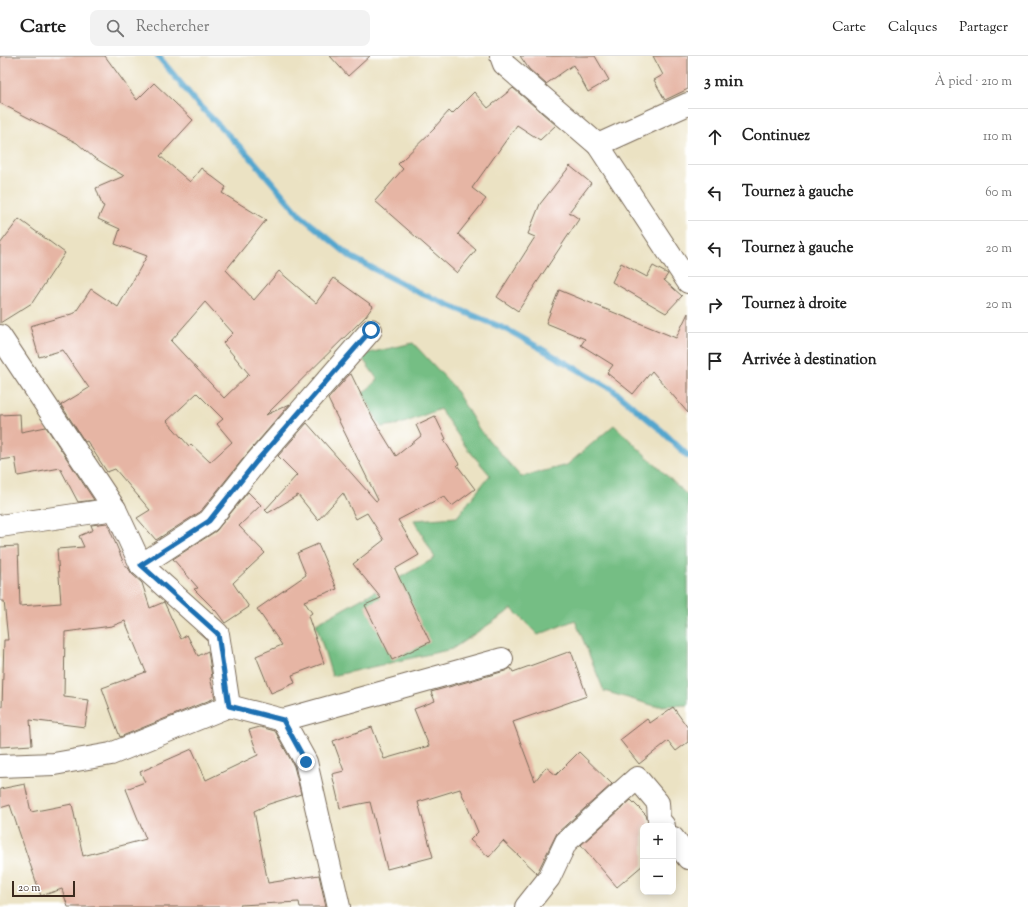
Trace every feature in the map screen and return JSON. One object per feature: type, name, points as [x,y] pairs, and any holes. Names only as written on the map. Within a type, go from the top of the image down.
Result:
[{"type":"street","points":[[501,56],[504,64],[598,145],[688,282]]},
{"type":"street","points":[[598,145],[688,104]]},
{"type":"street","points":[[141,565],[209,521],[256,462],[371,330]]},
{"type":"street","points":[[0,336],[115,509],[141,565],[218,634],[229,706]]},
{"type":"street","points":[[0,526],[115,509]]},
{"type":"street","points":[[0,766],[54,764],[111,754],[229,706],[283,720],[502,659]]},
{"type":"street","points":[[283,720],[306,762],[339,907]]},
{"type":"street","points":[[526,907],[549,878],[566,842],[637,778],[658,803],[661,823]]},
{"type":"street","points":[[676,842],[688,858]]},
{"type":"green space","points":[[413,343],[453,386],[479,429],[521,477],[567,465],[614,425],[688,496],[688,705],[655,706],[604,691],[575,620],[538,635],[512,609],[452,649],[332,676],[316,624],[435,558],[414,520],[457,517],[490,475],[466,447],[440,409],[401,424],[381,427],[363,393],[378,380],[360,355]]},
{"type":"building","points":[[0,56],[105,56],[137,100],[154,83],[193,120],[160,156],[190,182],[201,168],[226,187],[222,193],[266,220],[226,270],[254,300],[279,271],[316,303],[334,278],[373,306],[366,316],[266,415],[290,404],[200,512],[156,540],[137,518],[150,510],[115,469],[107,472],[61,405],[89,388],[63,350],[39,357],[30,326],[75,313],[91,289],[118,307],[147,256],[115,244],[120,229],[98,219],[104,206],[102,205],[96,188],[124,176],[93,157],[77,143],[0,103]],"holes":[[[205,302],[233,333],[223,343],[249,374],[224,398],[171,341]],[[197,393],[223,419],[217,424],[232,442],[210,462],[191,444],[189,446],[167,421]]]},
{"type":"building","points":[[330,56],[370,56],[348,76]]},
{"type":"building","points":[[520,56],[595,56],[609,80],[588,92],[573,65],[546,84],[529,69]]},
{"type":"building","points":[[653,56],[688,56],[688,89],[665,100],[654,80],[663,75]]},
{"type":"building","points":[[513,88],[556,125],[540,140],[517,125],[472,188],[486,199],[458,234],[476,250],[457,273],[375,201],[403,169],[398,164],[435,128],[449,111],[452,114],[474,92],[488,108]]},
{"type":"building","points":[[570,166],[591,183],[569,212],[579,219],[518,311],[497,297],[535,237],[528,234],[540,204]]},
{"type":"building","points":[[19,219],[65,253],[32,303],[0,323],[0,244]]},
{"type":"building","points":[[621,263],[647,277],[653,266],[668,274],[664,280],[682,296],[666,313],[612,282]]},
{"type":"building","points":[[559,290],[676,338],[688,313],[688,413],[652,371],[633,394],[607,373],[613,365],[581,345],[585,339],[546,323]]},
{"type":"building","points":[[351,374],[372,417],[396,456],[421,436],[416,425],[435,416],[446,439],[444,440],[459,464],[457,465],[475,489],[452,506],[444,496],[398,520],[419,555],[395,569],[430,642],[392,660],[365,605],[381,598],[353,564],[384,540],[367,513],[356,519],[343,493],[318,520],[298,495],[268,513],[265,510],[297,475],[278,456],[307,423],[376,501],[378,500],[328,399]]},
{"type":"building","points":[[20,414],[21,432],[46,427],[94,500],[78,502],[60,468],[18,476],[15,458],[0,460],[0,415]]},
{"type":"building","points":[[248,492],[261,505],[239,526],[265,553],[233,583],[249,607],[225,623],[216,611],[194,589],[198,588],[173,559],[216,531]]},
{"type":"building","points":[[107,523],[125,566],[127,566],[132,574],[142,583],[150,608],[164,602],[181,639],[187,635],[198,656],[208,651],[212,677],[210,678],[215,698],[120,737],[102,688],[146,672],[125,621],[112,626],[65,632],[64,697],[89,700],[85,727],[30,720],[32,745],[0,747],[0,708],[2,707],[4,640],[8,640],[4,601],[1,601],[0,547],[18,546],[20,606],[61,603],[57,549],[84,547],[79,536],[93,530],[91,525]]},
{"type":"building","points":[[318,544],[337,589],[304,601],[312,613],[308,616],[324,663],[292,675],[295,683],[271,693],[256,656],[282,645],[257,609],[306,575],[297,553]]},
{"type":"building","points":[[571,651],[587,696],[513,722],[535,781],[546,767],[556,775],[579,752],[612,784],[557,833],[537,873],[503,841],[489,857],[470,840],[478,832],[460,789],[418,802],[433,857],[387,869],[370,802],[340,808],[332,774],[344,771],[333,741],[372,727],[384,759],[429,746],[414,709],[435,701],[431,692],[511,668],[513,672]]},
{"type":"building","points":[[673,707],[688,728],[688,742],[676,751],[668,741],[639,764],[620,740],[647,719],[650,723]]},
{"type":"building","points":[[260,727],[275,731],[294,766],[301,794],[269,804],[254,811],[268,883],[319,875],[326,907],[300,907],[299,902],[240,905],[240,907],[68,907],[62,889],[41,896],[10,805],[0,808],[0,789],[25,784],[31,812],[72,804],[83,856],[146,839],[126,789],[145,782],[140,772],[192,749],[206,780],[258,755],[249,730]]},
{"type":"building","points":[[631,800],[646,815],[648,823],[640,823],[640,868],[617,887],[581,845]]},
{"type":"waterway","points":[[158,56],[197,103],[252,159],[300,215],[351,257],[420,293],[508,330],[612,389],[661,430],[688,456]]},
{"type":"route","points":[[306,762],[283,720],[229,706],[218,634],[141,565],[209,521],[256,462],[371,330]]}]
